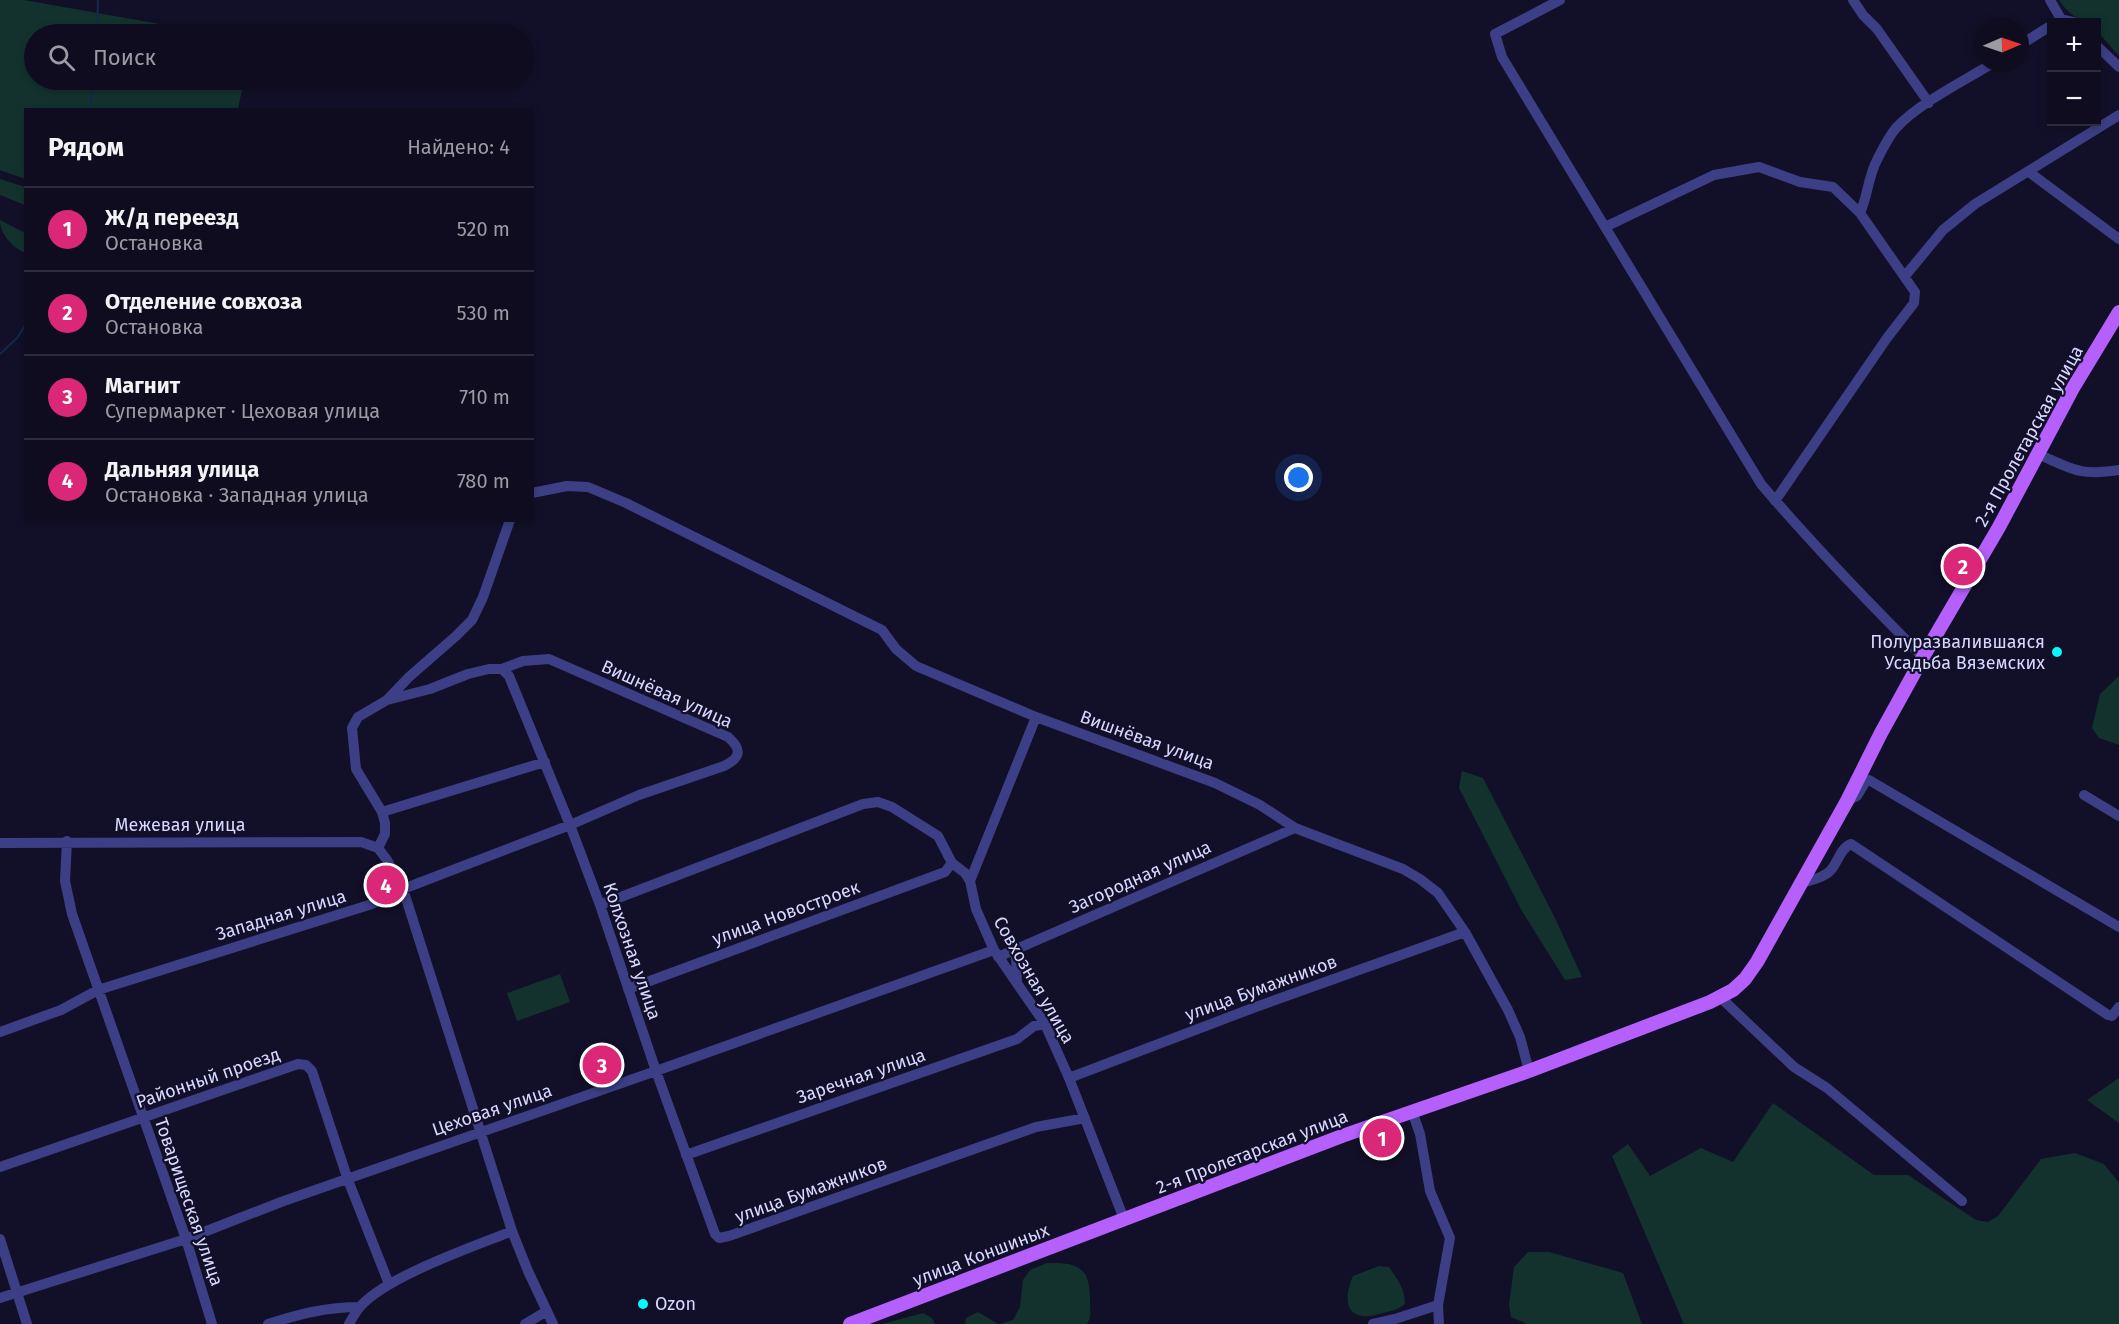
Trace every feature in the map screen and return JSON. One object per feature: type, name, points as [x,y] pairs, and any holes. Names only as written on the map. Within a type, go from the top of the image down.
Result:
[{"type":"main road","name":"2-я Пролетарская улица","points":[[1124,1219],[1412,1111],[1529,1071],[1720,998],[1739,984],[1751,970],[1802,883],[1923,657],[1999,527],[2073,388],[2119,312]]},
{"type":"main road","name":"улица Коншиных","points":[[850,1324],[1124,1219]]},
{"type":"street","points":[[1560,0],[1495,34],[1502,57],[1761,484],[1806,536],[1923,657]]},
{"type":"street","points":[[1853,0],[1884,38],[1929,103]]},
{"type":"street","points":[[2050,0],[2055,18]]},
{"type":"street","points":[[2029,39],[2047,28]]},
{"type":"street","points":[[2101,49],[2119,67]]},
{"type":"street","points":[[1860,213],[1865,202],[1868,178],[1896,128],[1929,103],[1979,72]]},
{"type":"street","points":[[1905,276],[1943,230],[1975,204],[2119,114]]},
{"type":"street","points":[[1605,227],[1714,175],[1759,167],[1800,182],[1833,187],[1860,213],[1915,292],[1914,303],[1887,338],[1775,501]]},
{"type":"street","points":[[2029,172],[2119,239]]},
{"type":"street","points":[[2038,454],[2081,473],[2095,474],[2119,470]]},
{"type":"street","name":"Вишнёвая улица","points":[[534,493],[567,486],[588,487],[626,503],[882,630],[896,649],[916,666],[1036,717],[1215,783],[1260,805],[1295,828],[1402,869],[1420,879],[1438,893],[1465,932],[1508,1010],[1520,1037],[1529,1071]]},
{"type":"street","points":[[509,522],[483,597],[471,620],[387,700],[358,717],[352,728],[356,769],[382,812],[385,823],[385,834],[378,848],[403,889],[512,1231],[553,1324]]},
{"type":"street","name":"Вишнёвая улица","points":[[505,673],[523,661],[549,659],[728,737],[734,742],[739,753],[735,761],[724,766],[639,795],[570,825]]},
{"type":"street","points":[[387,700],[430,689],[468,674],[489,669],[505,673]]},
{"type":"street","name":"Колхозная улица","points":[[505,673],[570,825],[686,1155],[715,1234],[719,1238]]},
{"type":"street","points":[[970,880],[1036,717]]},
{"type":"street","points":[[382,812],[545,762]]},
{"type":"street","points":[[1847,801],[1857,796],[1869,780],[2119,927]]},
{"type":"street","points":[[2084,795],[2119,816]]},
{"type":"street","points":[[600,905],[863,804],[878,802],[892,807],[938,836],[952,863],[970,880]]},
{"type":"street","name":"Западная улица","points":[[0,1032],[61,1010],[98,990],[372,904],[403,889],[570,825]]},
{"type":"street","name":"Загородная улица","points":[[996,954],[1019,948],[1295,828]]},
{"type":"street","name":"Межевая улица","points":[[0,843],[67,841],[361,842],[378,848]]},
{"type":"street","name":"Товарищеская улица","points":[[67,841],[65,881],[67,898],[186,1239],[212,1324]]},
{"type":"street","points":[[1802,883],[1829,872],[1846,846],[1851,844],[2108,1015],[2112,1016],[2119,1007]]},
{"type":"street","name":"улица Новостроек","points":[[628,989],[945,872],[952,863]]},
{"type":"street","name":"Совхозная улица","points":[[970,880],[976,909],[996,954],[1045,1024],[1069,1078],[1124,1219]]},
{"type":"street","name":"улица Бумажников","points":[[1069,1078],[1283,997],[1465,932]]},
{"type":"street","points":[[1017,985],[1016,957],[1019,948]]},
{"type":"street","name":"Цеховая улица","points":[[0,1298],[186,1239],[235,1219],[480,1131],[996,954]]},
{"type":"street","points":[[1720,998],[1794,1067],[1827,1088],[1962,1201]]},
{"type":"street","name":"Заречная улица","points":[[686,1155],[1017,1039],[1034,1026],[1045,1024]]},
{"type":"street","name":"Районный проезд","points":[[0,1167],[298,1064],[306,1065],[312,1071],[348,1180],[390,1284]]},
{"type":"street","points":[[1412,1111],[1420,1134],[1430,1191],[1450,1238],[1438,1305],[1439,1324]]},
{"type":"street","name":"улица Бумажников","points":[[719,1238],[1036,1127],[1085,1118]]},
{"type":"street","points":[[349,1324],[360,1307],[390,1284],[442,1259],[512,1231]]},
{"type":"street","points":[[0,1239],[27,1324]]},
{"type":"street","points":[[1373,1324],[1438,1305]]},
{"type":"street","points":[[268,1324],[309,1311],[360,1307]]},
{"type":"street","points":[[525,1324],[547,1311]]},
{"type":"green space","points":[[0,0],[24,0],[160,24],[24,24],[24,90],[242,90],[238,108],[24,108],[24,179],[0,170]]},
{"type":"green space","points":[[2059,0],[2119,0],[2119,56],[2101,36],[2101,18],[2078,18]]},
{"type":"green space","points":[[0,179],[24,187],[24,205],[0,195]]},
{"type":"green space","points":[[0,220],[24,232],[24,252],[8,240]]},
{"type":"green space","points":[[2119,676],[2119,745],[2099,738],[2092,728],[2100,694]]},
{"type":"green space","points":[[1462,771],[1483,778],[1555,918],[1582,977],[1565,980],[1522,911],[1459,788]]},
{"type":"green space","points":[[560,974],[570,1002],[517,1021],[507,993]]},
{"type":"green space","points":[[2119,1078],[2119,1123],[2087,1100]]},
{"type":"green space","points":[[1773,1103],[1874,1175],[1908,1175],[1976,1220],[1988,1222],[1998,1216],[2041,1159],[2075,1153],[2104,1164],[2119,1183],[2119,1324],[1684,1324],[1612,1156],[1628,1144],[1650,1176],[1701,1148],[1733,1162]]},
{"type":"green space","points":[[1528,1252],[1549,1252],[1623,1273],[1642,1324],[1527,1324],[1511,1317],[1509,1305],[1514,1267]]},
{"type":"green space","points":[[1047,1263],[1074,1266],[1085,1274],[1088,1280],[1090,1300],[1090,1316],[1087,1324],[1000,1324],[1013,1320],[1020,1307],[1023,1280],[1030,1270]]},
{"type":"green space","points":[[1379,1266],[1389,1267],[1398,1280],[1405,1304],[1377,1315],[1358,1315],[1353,1312],[1348,1303],[1349,1286],[1353,1276]]},
{"type":"green space","points":[[978,1312],[998,1324],[965,1324],[966,1318]]},
{"type":"green space","points":[[923,1313],[932,1318],[935,1324],[882,1324]]},
{"type":"waterway","points":[[97,24],[98,0]]},
{"type":"waterway","points":[[90,108],[92,90]]},
{"type":"waterway","points":[[0,354],[17,338],[24,327]]},
{"type":"place","name":"Отделение совхоза","points":[[1963,566]]},
{"type":"place","name":"Полуразвалившаяся Усадьба Вяземских","points":[[2057,652]]},
{"type":"place","name":"Дальняя улица","points":[[386,885]]},
{"type":"place","name":"Магнит","points":[[602,1065]]},
{"type":"place","name":"Ж/д переезд","points":[[1382,1138]]},
{"type":"place","name":"Ozon","points":[[643,1304]]}]
